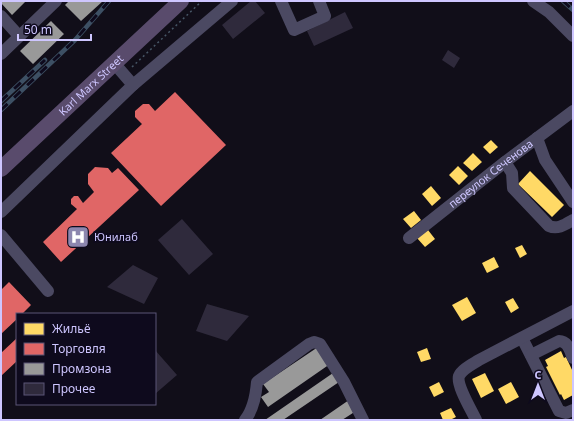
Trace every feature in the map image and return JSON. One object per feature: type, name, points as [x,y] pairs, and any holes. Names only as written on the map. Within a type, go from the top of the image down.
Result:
[{"type":"main road","name":"Karl Marx Street","points":[[1,158],[110,58],[168,1]]},
{"type":"main road","name":"Karl Marx Street","points":[[1,169],[119,69],[181,1]]},
{"type":"street","points":[[1,54],[56,1]]},
{"type":"street","points":[[1,212],[133,85],[232,1]]},
{"type":"street","points":[[280,1],[294,30],[325,16],[319,1]]},
{"type":"street","points":[[533,1],[549,12],[573,36]]},
{"type":"street","points":[[1,16],[19,36]]},
{"type":"street","points":[[119,69],[133,85]]},
{"type":"street","name":"переулок Сеченова","points":[[409,238],[505,162],[573,111]]},
{"type":"street","points":[[537,138],[545,160],[573,202]]},
{"type":"street","points":[[505,162],[512,173],[513,188],[549,226],[553,228],[559,227],[573,220]]},
{"type":"street","points":[[1,235],[48,291]]},
{"type":"street","points":[[476,420],[459,384],[459,376],[464,370],[470,365],[573,311]]},
{"type":"street","points":[[522,338],[559,411],[566,413],[573,410]]},
{"type":"street","points":[[531,355],[560,341],[563,341],[566,343],[573,358]]},
{"type":"street","points":[[245,420],[249,415],[256,392],[257,382],[308,344],[314,342],[320,344],[344,382],[363,420]]},
{"type":"path","points":[[119,69],[202,1]]},
{"type":"building: Жильё","points":[[491,140],[498,147],[490,154],[483,147]]},
{"type":"building: Жильё","points":[[473,153],[482,162],[472,171],[463,163]]},
{"type":"building: Жильё","points":[[458,166],[468,176],[459,185],[449,175]]},
{"type":"building: Жильё","points":[[530,171],[564,205],[552,217],[518,184]]},
{"type":"building: Жильё","points":[[431,186],[441,198],[432,206],[422,194]]},
{"type":"building: Жильё","points":[[414,211],[421,220],[411,228],[403,219]]},
{"type":"building: Жильё","points":[[428,230],[435,239],[425,247],[417,238]]},
{"type":"building: Жильё","points":[[522,245],[527,254],[520,258],[515,248]]},
{"type":"building: Жильё","points":[[494,257],[499,267],[487,273],[482,263]]},
{"type":"building: Жильё","points":[[467,297],[476,313],[462,321],[452,305]]},
{"type":"building: Жильё","points":[[513,298],[519,308],[511,313],[505,302]]},
{"type":"building: Жильё","points":[[427,348],[431,359],[421,362],[417,352]]},
{"type":"building: Жильё","points":[[561,351],[564,358],[566,357],[573,372],[573,395],[564,400],[546,367],[548,366],[545,360]]},
{"type":"building: Жильё","points":[[485,373],[494,391],[481,398],[472,379]]},
{"type":"building: Жильё","points":[[439,382],[444,392],[434,397],[429,387]]},
{"type":"building: Жильё","points":[[511,382],[519,397],[506,404],[498,389]]},
{"type":"building: Жильё","points":[[451,408],[456,417],[450,420],[443,420],[440,413]]},
{"type":"building: Торговля","points":[[175,92],[226,145],[161,206],[111,153],[142,124],[135,117],[135,111],[143,104],[149,104],[155,111]]},
{"type":"building: Торговля","points":[[95,167],[108,168],[112,173],[118,168],[139,190],[61,262],[43,242],[77,209],[71,204],[71,199],[74,196],[78,196],[83,203],[94,192],[88,184],[88,174]]},
{"type":"building: Торговля","points":[[9,282],[31,305],[23,313],[16,313],[16,320],[1,334],[1,290]]},
{"type":"building: Торговля","points":[[16,339],[16,362],[1,376],[1,353]]},
{"type":"building: Промзона","points":[[3,1],[26,1],[12,15],[1,3]]},
{"type":"building: Промзона","points":[[69,1],[103,1],[81,21],[65,5]]},
{"type":"building: Промзона","points":[[51,21],[64,34],[33,64],[20,51]]},
{"type":"building: Промзона","points":[[318,347],[330,364],[268,407],[261,397],[269,392],[263,384]]},
{"type":"building: Промзона","points":[[333,373],[339,382],[283,420],[265,420]]},
{"type":"building: Промзона","points":[[349,400],[356,411],[342,420],[320,420]]},
{"type":"building: Прочее","points":[[251,1],[255,1],[265,13],[233,39],[222,25]]},
{"type":"building: Прочее","points":[[345,12],[353,28],[314,46],[307,31]]},
{"type":"building: Прочее","points":[[448,50],[460,58],[454,68],[442,60]]},
{"type":"building: Прочее","points":[[182,219],[213,254],[189,275],[158,240]]},
{"type":"building: Прочее","points":[[133,265],[158,278],[144,304],[107,287]]},
{"type":"building: Прочее","points":[[207,304],[249,316],[227,341],[196,331]]},
{"type":"building: Прочее","points":[[156,351],[177,375],[156,393]]},
{"type":"railway","points":[[1,110],[75,40],[109,1]]},
{"type":"railway","points":[[563,1],[573,10]]},
{"type":"railway","points":[[1,101],[45,60]]},
{"type":"place","name":"Юнилаб","points":[[78,237]]}]
